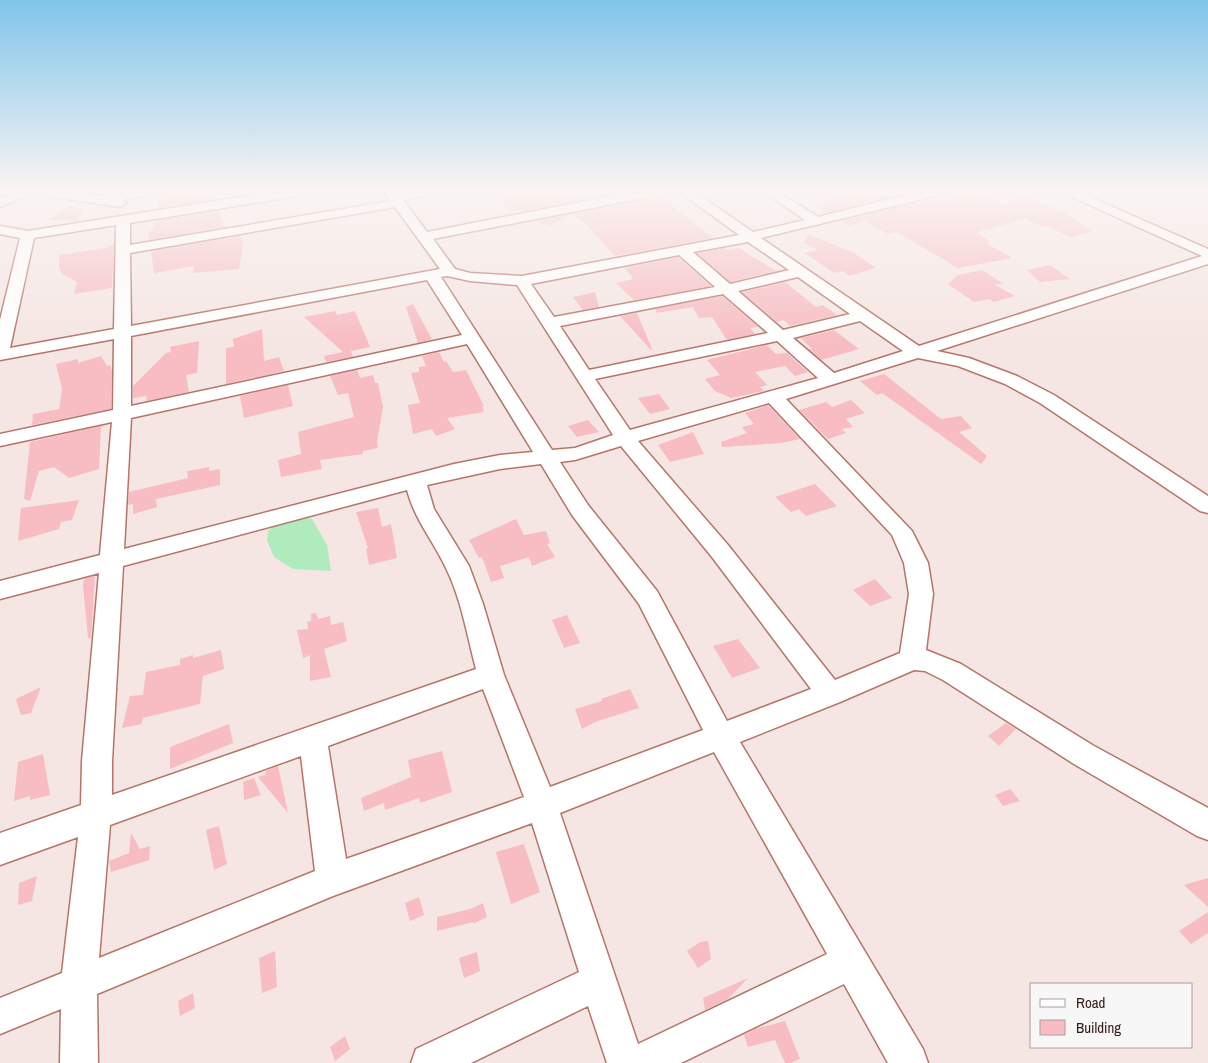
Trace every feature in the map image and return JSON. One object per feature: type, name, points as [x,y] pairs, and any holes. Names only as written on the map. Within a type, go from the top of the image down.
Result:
[{"type":"street","points":[[26,243],[0,356],[441,273],[522,280],[721,243]]},
{"type":"street","points":[[79,1063],[79,984],[96,815],[97,761],[122,414],[122,243]]},
{"type":"street","points":[[122,250],[161,243]]},
{"type":"street","points":[[426,243],[473,338],[580,510],[648,598],[720,736],[908,1063]]},
{"type":"street","points":[[758,243],[916,352],[963,362],[1011,380],[1047,399],[1208,506]]},
{"type":"street","points":[[1182,243],[1208,254]]},
{"type":"street","points":[[682,250],[831,380]]},
{"type":"street","points":[[0,590],[415,481],[500,462],[575,454],[831,380],[1208,259]]},
{"type":"street","points":[[548,323],[726,289],[800,272]]},
{"type":"street","points":[[522,280],[548,323],[625,438],[714,544],[830,694]]},
{"type":"street","points":[[585,376],[780,336],[864,315]]},
{"type":"street","points":[[0,440],[473,338]]},
{"type":"street","points":[[773,396],[901,531],[916,563],[921,594],[912,659]]},
{"type":"street","points":[[415,481],[423,510],[457,566],[471,604],[491,674],[542,805],[600,981],[610,1020],[626,1063]]},
{"type":"street","points":[[0,1016],[333,880],[542,805],[830,694],[912,659],[928,661],[952,672],[1084,755],[1208,825]]},
{"type":"street","points":[[0,849],[491,674]]},
{"type":"street","points":[[313,738],[333,880]]},
{"type":"street","points":[[640,1063],[850,962]]},
{"type":"street","points":[[430,1063],[600,981]]},
{"type":"green space","points":[[300,517],[312,519],[327,545],[331,571],[293,569],[274,557],[267,540],[268,531],[276,524]]},
{"type":"building","points":[[201,243],[243,243],[239,269],[193,273],[194,266],[154,273],[151,251]]},
{"type":"building","points":[[603,243],[688,243],[615,256]]},
{"type":"building","points":[[804,243],[829,243],[854,253],[876,268],[849,276],[844,271],[834,273],[805,253],[818,250]]},
{"type":"building","points":[[915,243],[988,243],[986,243],[1012,258],[958,268]]},
{"type":"building","points":[[114,244],[112,288],[74,294],[77,282],[62,274],[59,267],[59,255],[106,248]]},
{"type":"building","points":[[724,248],[727,250],[739,248],[776,271],[730,282],[697,253]]},
{"type":"building","points":[[678,257],[711,286],[634,300],[616,283],[633,279],[625,268]]},
{"type":"building","points":[[1050,265],[1070,279],[1040,282],[1027,270]]},
{"type":"building","points":[[982,270],[1004,284],[994,284],[1015,296],[994,302],[989,299],[974,302],[948,284],[958,275]]},
{"type":"building","points":[[785,282],[816,307],[823,305],[837,315],[790,326],[784,320],[777,322],[742,292]]},
{"type":"building","points":[[595,292],[599,307],[583,310],[573,297]]},
{"type":"building","points":[[722,296],[758,327],[750,328],[755,334],[727,340],[712,317],[699,318],[693,307],[657,313],[655,309]]},
{"type":"building","points":[[413,304],[432,339],[418,343],[406,307]]},
{"type":"building","points":[[335,311],[337,315],[355,311],[370,347],[351,351],[353,357],[326,362],[324,356],[343,352],[304,317]]},
{"type":"building","points":[[637,313],[652,349],[651,350],[620,316]]},
{"type":"building","points":[[262,329],[264,361],[279,357],[284,371],[226,384],[226,348],[234,347],[233,339]]},
{"type":"building","points":[[834,330],[859,349],[821,360],[801,338]]},
{"type":"building","points":[[199,341],[197,373],[186,375],[189,392],[146,401],[147,396],[133,398],[133,386],[166,353],[171,352],[170,347]]},
{"type":"building","points":[[767,345],[776,354],[787,353],[808,372],[795,376],[785,366],[755,372],[767,385],[760,387],[764,391],[731,398],[715,391],[705,379],[720,375],[707,360]]},
{"type":"building","points":[[439,352],[444,362],[446,361],[453,372],[466,370],[484,406],[482,406],[484,412],[447,418],[455,429],[436,436],[432,429],[413,434],[408,405],[420,403],[411,373],[419,372],[419,367],[426,366],[422,356]]},
{"type":"building","points":[[101,356],[107,366],[110,365],[112,371],[111,409],[32,425],[33,414],[59,409],[62,389],[56,364],[78,359],[78,363]]},
{"type":"building","points":[[357,370],[360,378],[373,375],[375,383],[378,383],[383,407],[377,442],[378,448],[363,451],[363,454],[320,460],[322,469],[281,477],[278,460],[301,454],[298,432],[354,417],[348,393],[338,395],[330,376]]},
{"type":"building","points":[[884,374],[941,419],[961,416],[972,428],[959,432],[987,456],[981,464],[882,393],[877,395],[860,381]]},
{"type":"building","points":[[288,385],[293,406],[244,418],[240,396],[230,398]]},
{"type":"building","points":[[659,394],[670,409],[650,414],[638,398]]},
{"type":"building","points":[[851,400],[865,413],[846,419],[853,427],[842,429],[846,433],[828,439],[799,410],[826,402],[832,407]]},
{"type":"building","points":[[768,405],[800,439],[781,443],[722,447],[721,442],[747,433],[742,427],[754,424],[745,413]]},
{"type":"building","points":[[588,420],[599,432],[577,437],[568,426]]},
{"type":"building","points":[[109,424],[101,427],[99,469],[69,478],[54,467],[39,471],[30,501],[24,499],[30,442]]},
{"type":"building","points":[[693,432],[704,454],[670,462],[658,445]]},
{"type":"building","points":[[209,467],[209,471],[220,469],[220,485],[156,499],[157,507],[133,514],[133,504],[128,505],[129,492],[188,478],[187,471]]},
{"type":"building","points":[[815,484],[837,506],[806,516],[799,509],[791,512],[775,497]]},
{"type":"building","points":[[79,500],[72,520],[61,522],[59,529],[18,541],[21,508]]},
{"type":"building","points":[[378,508],[382,527],[391,524],[397,558],[369,565],[366,549],[368,548],[356,512]]},
{"type":"building","points":[[516,519],[524,535],[546,531],[550,543],[547,544],[555,557],[532,566],[529,557],[500,566],[504,578],[491,582],[482,557],[479,558],[469,540]]},
{"type":"building","points":[[95,576],[91,638],[88,638],[83,585],[84,579]]},
{"type":"building","points":[[875,579],[892,598],[870,606],[853,590]]},
{"type":"building","points":[[316,613],[318,619],[330,616],[331,625],[343,622],[347,641],[324,649],[331,677],[310,681],[310,655],[303,658],[297,630],[308,629],[307,622],[311,621],[311,614]]},
{"type":"building","points":[[567,615],[580,643],[564,648],[552,620]]},
{"type":"building","points":[[738,639],[760,668],[732,678],[713,646]]},
{"type":"building","points":[[221,650],[224,669],[203,676],[200,704],[143,718],[141,724],[122,728],[130,696],[143,695],[146,672],[180,665],[180,659],[193,655],[193,658]]},
{"type":"building","points":[[41,687],[31,713],[21,715],[16,699]]},
{"type":"building","points":[[630,689],[639,708],[595,722],[582,729],[575,709],[602,701],[601,699]]},
{"type":"building","points":[[1006,723],[1016,729],[999,746],[988,736]]},
{"type":"building","points":[[229,724],[233,743],[170,769],[170,747]]},
{"type":"building","points":[[442,751],[452,792],[420,803],[419,798],[385,810],[384,803],[364,811],[361,798],[411,777],[408,760]]},
{"type":"building","points":[[43,754],[50,795],[30,800],[30,796],[14,801],[18,762]]},
{"type":"building","points":[[278,766],[288,813],[258,777],[265,775],[266,771]]},
{"type":"building","points":[[254,778],[261,795],[244,800],[243,782]]},
{"type":"building","points":[[1010,789],[1020,801],[1003,806],[995,795]]},
{"type":"building","points":[[219,826],[227,864],[214,870],[206,830]]},
{"type":"building","points":[[131,833],[140,849],[150,846],[149,860],[111,872],[109,861],[129,853]]},
{"type":"building","points":[[524,844],[540,892],[511,904],[496,852]]},
{"type":"building","points":[[37,876],[32,901],[18,905],[19,883]]},
{"type":"building","points":[[1208,878],[1208,907],[1184,885]]},
{"type":"building","points":[[419,897],[424,915],[410,921],[405,903]]},
{"type":"building","points":[[483,903],[487,917],[473,924],[473,922],[437,931],[437,917],[470,909]]},
{"type":"building","points":[[1208,912],[1208,933],[1191,944],[1179,931]]},
{"type":"building","points":[[708,941],[711,959],[698,968],[687,951],[700,942]]},
{"type":"building","points":[[275,951],[277,987],[262,993],[259,958]]},
{"type":"building","points":[[477,952],[480,971],[464,978],[459,958]]},
{"type":"building","points":[[748,978],[728,999],[705,1010],[703,998]]},
{"type":"building","points":[[193,993],[195,1008],[180,1016],[178,1001]]},
{"type":"building","points":[[785,1021],[800,1059],[791,1063],[785,1063],[775,1040],[748,1047],[744,1035],[755,1029]]},
{"type":"building","points":[[345,1036],[350,1049],[335,1061],[330,1047]]}]
